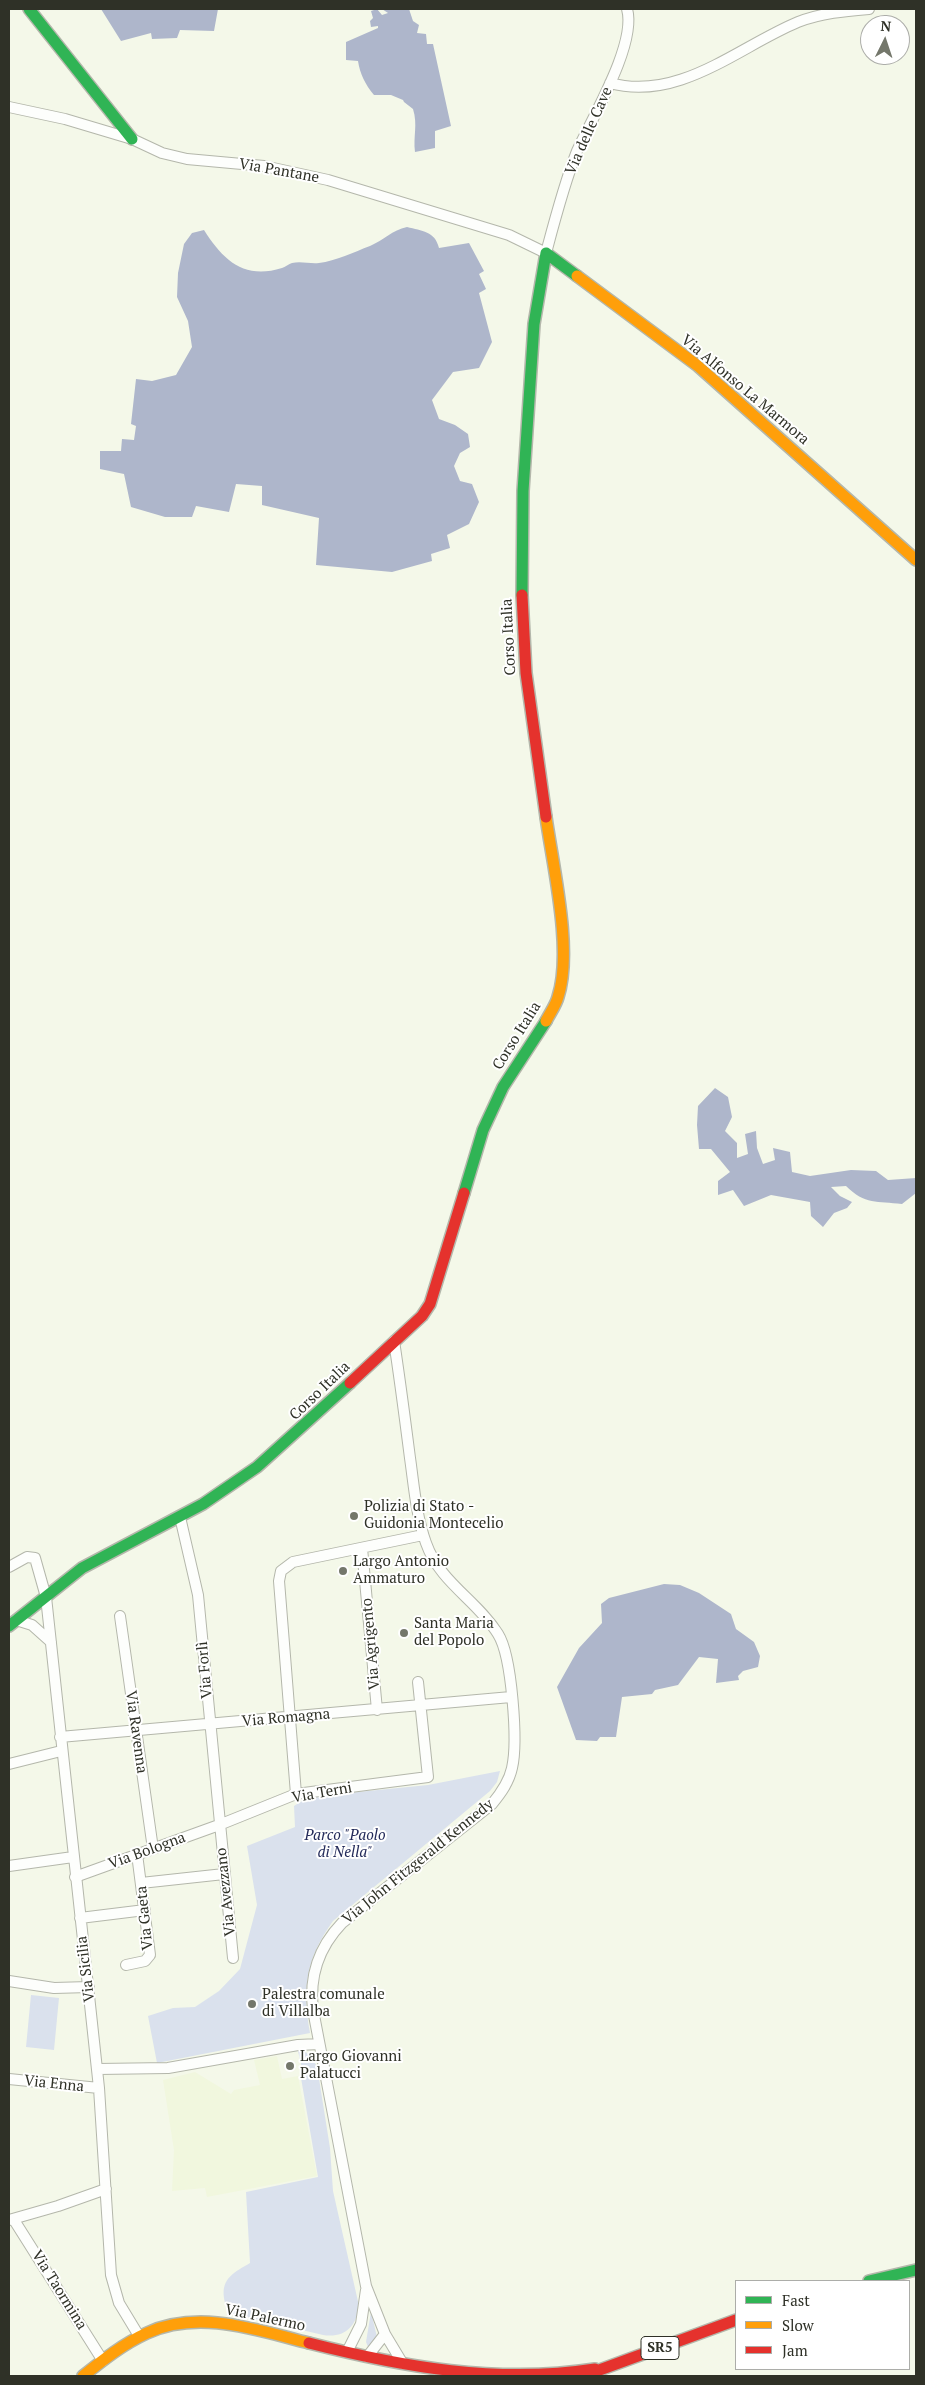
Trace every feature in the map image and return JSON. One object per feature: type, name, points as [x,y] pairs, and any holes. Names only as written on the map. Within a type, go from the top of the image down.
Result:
[{"type":"street","points":[[29,9],[132,139]]},
{"type":"street","name":"Via delle Cave","points":[[546,253],[561,198],[577,152],[610,83],[627,29],[627,9]]},
{"type":"street","points":[[610,83],[620,86],[650,86],[674,82],[719,63],[799,22],[822,14],[869,9]]},
{"type":"street","name":"Via Pantane","points":[[9,107],[65,119],[132,139],[162,153],[187,159],[264,166],[328,180],[509,236],[546,253]]},
{"type":"street","name":"Via Alfonso La Marmora","points":[[546,253],[698,366],[916,560]]},
{"type":"street","name":"Corso Italia","points":[[13,1623],[87,1566],[180,1517],[229,1487],[269,1458],[422,1316],[430,1304],[474,1152],[483,1130],[512,1071],[552,1010],[563,976],[562,926],[526,673],[522,601],[524,491],[534,324],[546,253]]},
{"type":"street","name":"Via John Fitzgerald Kennedy","points":[[394,1341],[416,1505],[423,1535],[432,1559],[443,1575],[500,1637],[508,1659],[513,1762],[507,1782],[501,1793],[481,1814],[347,1918],[334,1931],[324,1947],[315,1968],[312,1983],[319,2044],[366,2286],[385,2334],[403,2364]]},
{"type":"street","name":"Via Forlì","points":[[180,1517],[198,1595],[219,1825]]},
{"type":"street","points":[[296,1794],[279,1581],[281,1571],[289,1564],[423,1535]]},
{"type":"street","name":"Via Agrigento","points":[[362,1548],[377,1710]]},
{"type":"street","name":"Via Sicilia","points":[[9,1567],[27,1557],[35,1558],[46,1597],[75,1877],[100,2088],[110,2263],[114,2289],[123,2312],[138,2336]]},
{"type":"street","name":"Via Ravenna","points":[[120,1616],[153,1849]]},
{"type":"street","name":"Corso Italia","points":[[13,1623],[32,1625],[50,1642]]},
{"type":"street","points":[[418,1682],[421,1706]]},
{"type":"street","name":"Via Romagna","points":[[60,1737],[511,1697]]},
{"type":"street","name":"Via Terni","points":[[219,1825],[296,1794],[428,1777],[421,1706]]},
{"type":"street","points":[[9,1764],[62,1752]]},
{"type":"street","name":"Via Bologna","points":[[75,1877],[219,1825]]},
{"type":"street","name":"Via Avezzano","points":[[219,1825],[233,1958]]},
{"type":"street","name":"Via Gaeta","points":[[126,1965],[143,1962],[150,1957],[138,1854]]},
{"type":"street","points":[[9,1866],[73,1857]]},
{"type":"street","points":[[141,1883],[224,1874]]},
{"type":"street","points":[[80,1918],[145,1910]]},
{"type":"street","points":[[9,1981],[54,1988],[89,1987]]},
{"type":"street","points":[[98,2069],[168,2068],[298,2045],[319,2044]]},
{"type":"street","name":"Via Enna","points":[[9,2079],[100,2088]]},
{"type":"street","points":[[11,2220],[106,2189]]},
{"type":"street","name":"Via Taormina","points":[[11,2220],[102,2361]]},
{"type":"street","points":[[873,2280],[916,2270]]},
{"type":"street","name":"Via John Fitzgerald Kennedy","points":[[347,2352],[361,2324],[366,2286]]},
{"type":"street","name":"SR5","points":[[583,2376],[735,2320]]},
{"type":"street","name":"Via Palermo","points":[[82,2376],[138,2336],[174,2323],[208,2322],[239,2326],[367,2357],[454,2373],[545,2376],[571,2374],[611,2366]]},
{"type":"street","points":[[367,2357],[385,2334]]},
{"type":"shaded area","points":[[277,2056],[282,2079],[298,2076],[317,2176],[207,2197],[205,2188],[172,2191],[174,2150],[163,2080],[195,2072],[231,2094],[234,2090],[260,2085],[254,2060]]},
{"type":"green space","name":"Parco \"Paolo di Nella\"","points":[[500,1771],[497,1782],[490,1791],[333,1921],[317,1948],[308,1974],[306,2001],[310,2033],[157,2063],[148,2016],[173,2008],[195,2007],[219,1991],[240,1969],[257,1905],[247,1846],[295,1827],[294,1806],[308,1797],[428,1785]]},
{"type":"green space","points":[[31,1995],[59,1998],[54,2050],[26,2047]]},
{"type":"green space","points":[[291,2049],[299,2049],[307,2053],[317,2066],[330,2148],[333,2191],[359,2306],[352,2326],[337,2335],[323,2335],[234,2314],[227,2307],[224,2298],[225,2285],[230,2276],[250,2263],[246,2192],[318,2177],[301,2078],[304,2077],[298,2051],[292,2052]]},
{"type":"green space","points":[[371,2312],[377,2337],[371,2347],[368,2347],[366,2342]]},
{"type":"water","points":[[101,9],[218,9],[214,31],[180,30],[177,38],[152,39],[151,33],[121,41]]},
{"type":"water","points":[[377,9],[382,15],[388,13],[382,9],[409,9],[413,21],[419,25],[417,33],[426,34],[427,44],[433,44],[451,126],[435,131],[435,148],[415,152],[413,109],[403,100],[391,95],[374,95],[363,79],[358,61],[346,60],[346,42],[378,28],[378,26],[371,27],[370,21],[373,18],[371,11]]},
{"type":"water","points":[[407,227],[431,235],[439,248],[469,243],[484,271],[479,274],[486,289],[479,293],[492,342],[479,368],[453,372],[432,400],[439,419],[455,425],[468,434],[470,447],[460,453],[454,466],[460,481],[472,484],[479,502],[469,524],[447,535],[450,548],[431,554],[432,561],[392,572],[316,565],[319,518],[262,505],[262,486],[236,484],[229,512],[196,506],[192,517],[165,517],[131,507],[124,474],[100,469],[100,451],[121,451],[122,439],[134,440],[136,426],[131,424],[136,379],[152,381],[176,375],[192,347],[188,321],[177,297],[178,273],[184,244],[192,233],[204,230],[219,250],[236,265],[256,271],[269,271],[292,263],[319,263],[338,258],[370,246],[397,230]]},
{"type":"water","points":[[715,1088],[728,1097],[732,1117],[725,1131],[737,1143],[737,1158],[748,1154],[745,1134],[756,1131],[757,1148],[763,1164],[775,1160],[773,1148],[790,1152],[792,1172],[810,1176],[851,1170],[876,1171],[888,1180],[916,1178],[916,1193],[902,1204],[865,1199],[846,1186],[831,1187],[840,1196],[852,1202],[847,1208],[834,1213],[823,1227],[811,1216],[810,1202],[771,1195],[744,1206],[733,1190],[718,1195],[718,1181],[730,1172],[711,1149],[699,1149],[697,1125],[698,1106]]},
{"type":"water","points":[[664,1584],[680,1585],[699,1593],[731,1614],[736,1629],[754,1642],[760,1656],[758,1667],[743,1671],[738,1676],[739,1680],[716,1683],[718,1659],[699,1657],[678,1685],[655,1690],[652,1694],[622,1697],[616,1737],[600,1737],[597,1741],[576,1740],[557,1687],[579,1648],[602,1623],[601,1604],[609,1598]]},
{"type":"traffic: fast","points":[[29,9],[132,139]]},
{"type":"traffic: fast","points":[[522,595],[523,491],[534,324],[546,253],[577,276]]},
{"type":"traffic: fast","points":[[464,1193],[483,1130],[503,1087],[546,1021]]},
{"type":"traffic: fast","points":[[9,1626],[82,1568],[203,1504],[257,1467],[350,1383]]},
{"type":"traffic: fast","points":[[873,2280],[916,2270]]},
{"type":"traffic: slow","points":[[577,276],[698,366],[916,560]]},
{"type":"traffic: slow","points":[[546,817],[560,908],[563,956],[562,978],[558,997],[546,1021]]},
{"type":"traffic: slow","points":[[83,2376],[138,2337],[167,2326],[187,2323],[228,2324],[309,2343]]},
{"type":"traffic: jam","points":[[522,595],[526,673],[546,817]]},
{"type":"traffic: jam","points":[[350,1383],[422,1316],[430,1304],[464,1193]]},
{"type":"traffic: jam","points":[[583,2376],[735,2320]]},
{"type":"traffic: jam","points":[[309,2343],[344,2352],[451,2371],[523,2375],[595,2369]]},
{"type":"place","name":"Polizia di Stato - Guidonia Montecelio","points":[[354,1516]]},
{"type":"place","name":"Largo Antonio Ammaturo","points":[[343,1571]]},
{"type":"place","name":"Santa Maria del Popolo","points":[[404,1633]]},
{"type":"place","name":"Palestra comunale di Villalba","points":[[252,2004]]},
{"type":"place","name":"Largo Giovanni Palatucci","points":[[290,2066]]}]
